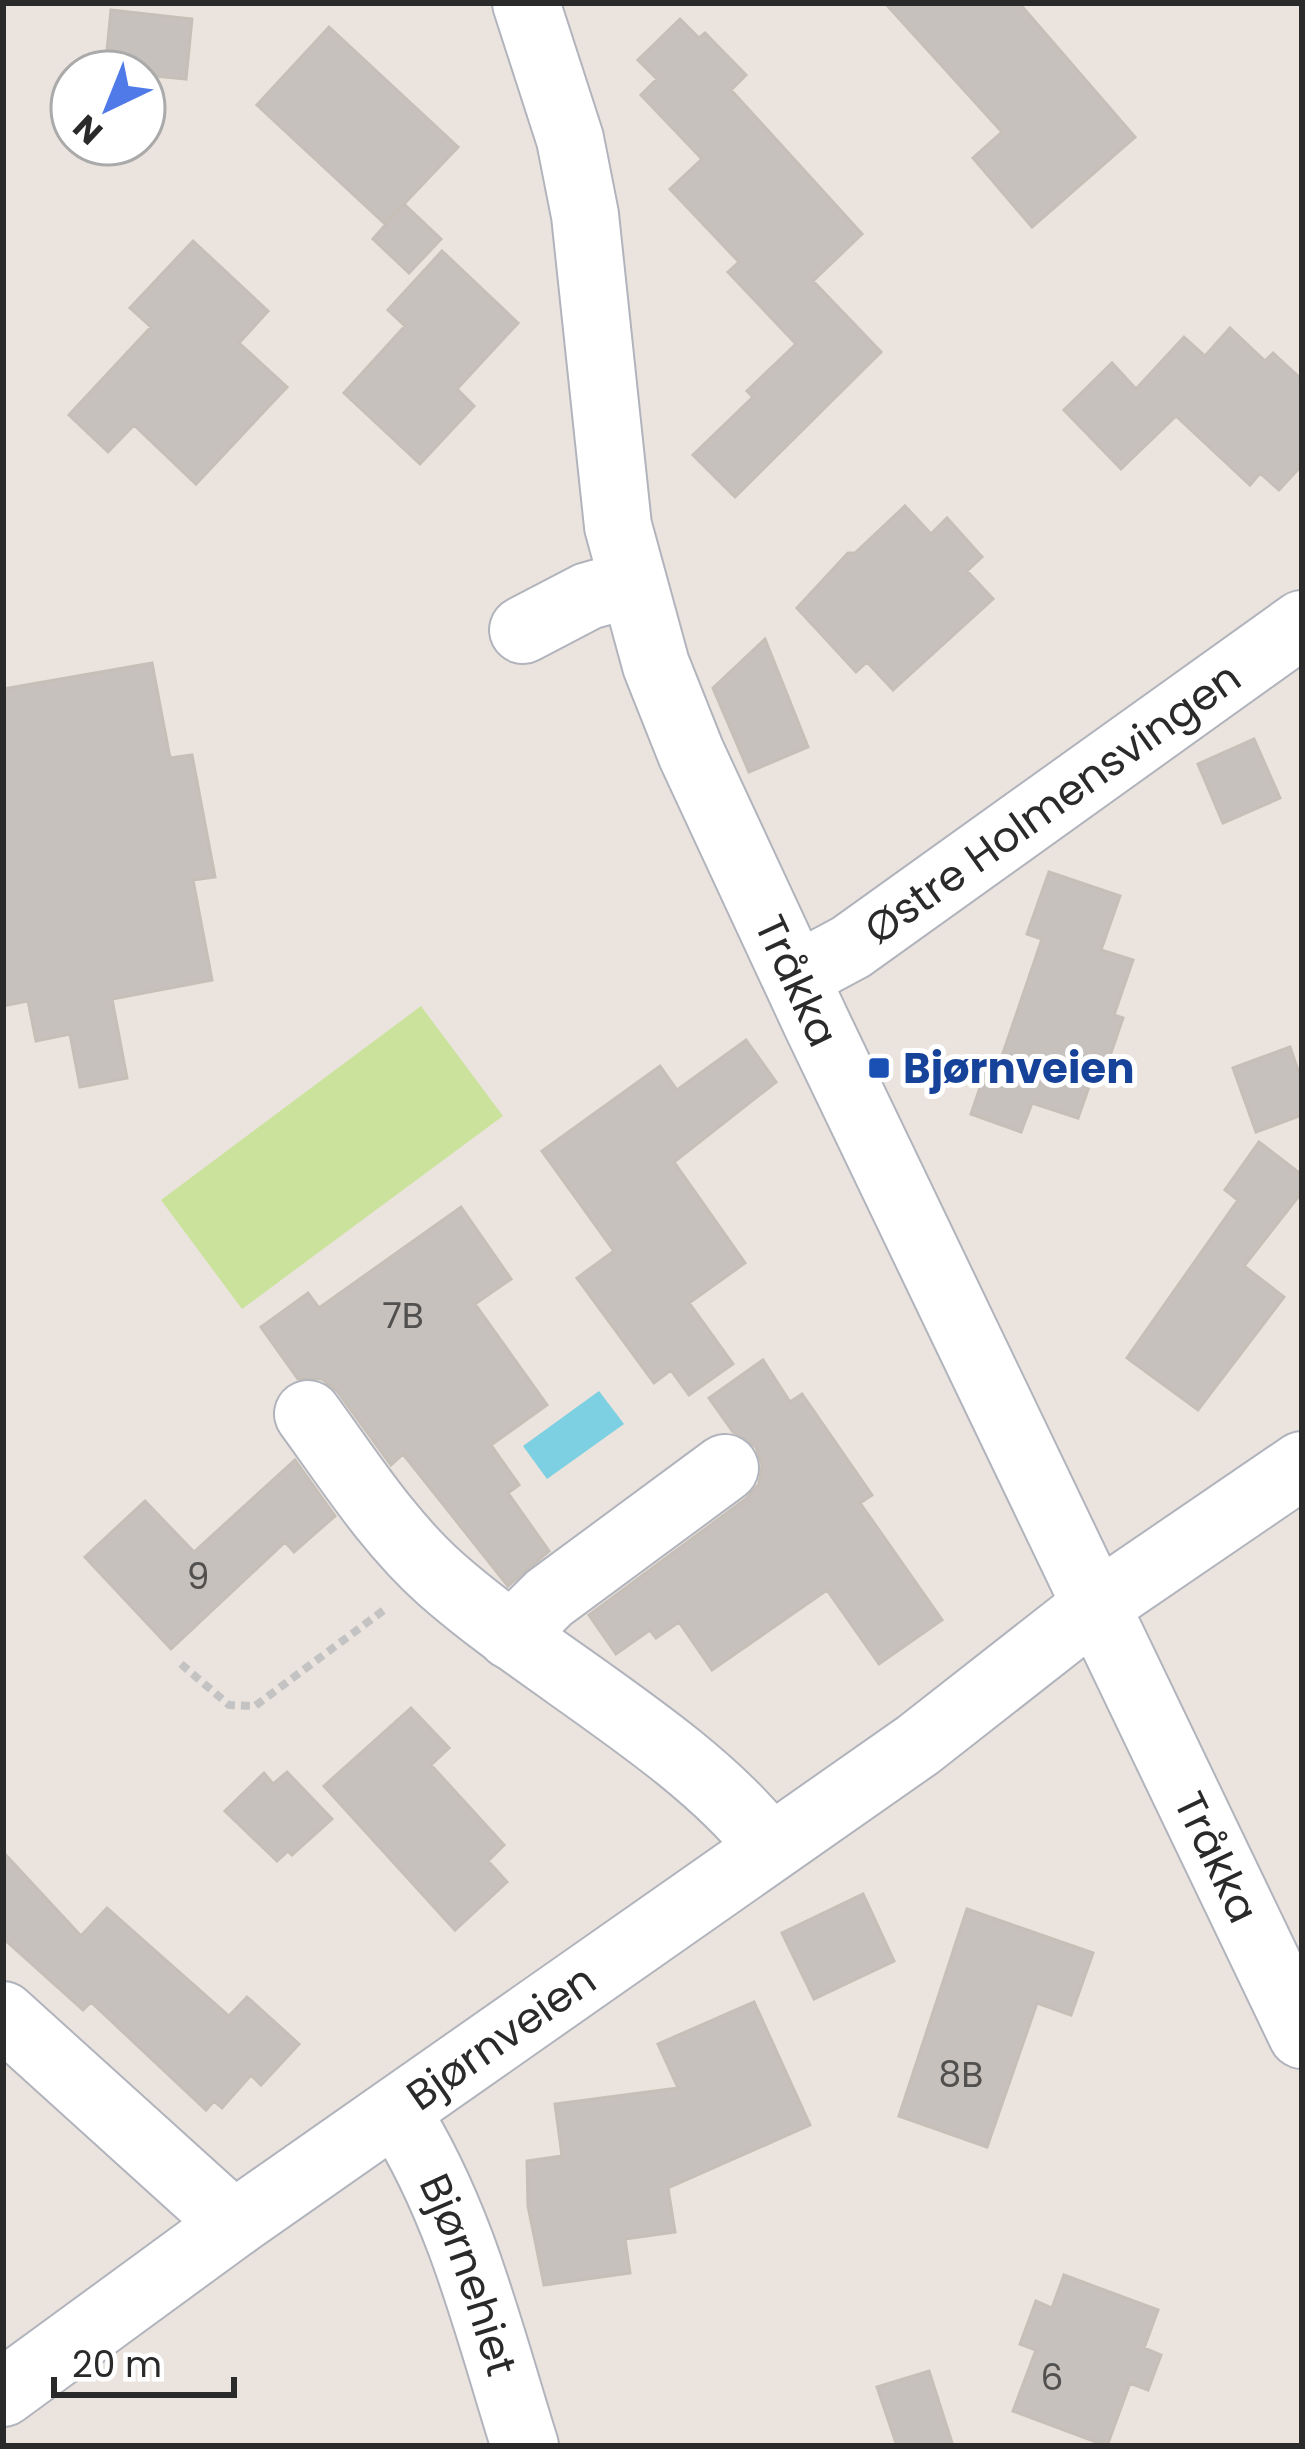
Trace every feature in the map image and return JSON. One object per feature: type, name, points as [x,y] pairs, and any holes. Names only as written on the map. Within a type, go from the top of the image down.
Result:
[{"type":"street","name":"Tråkka","points":[[526,3],[570,139],[585,214],[607,445],[631,584],[691,753],[1094,1607],[1302,2035]]},
{"type":"street","points":[[523,630],[588,596],[631,584]]},
{"type":"street","name":"Østre Holmensvingen","points":[[797,976],[851,947],[1302,624]]},
{"type":"street","points":[[308,1414],[396,1532],[433,1572],[731,1802],[769,1846]]},
{"type":"street","name":"Bjørnveien","points":[[3,2393],[233,2224],[918,1744],[1094,1607],[1302,1465]]},
{"type":"street","points":[[512,1636],[548,1598],[725,1468]]},
{"type":"street","points":[[3,2015],[233,2224]]},
{"type":"street","name":"Bjørnehiet","points":[[396,2111],[447,2204],[525,2446]]},
{"type":"path","points":[[181,1664],[229,1705],[255,1706],[433,1572]]},
{"type":"green space","points":[[421,1006],[503,1116],[242,1309],[161,1200]]},
{"type":"water","points":[[599,1391],[624,1424],[547,1479],[523,1446]]},
{"type":"building","points":[[885,3],[1019,3],[1135,137],[1032,227],[973,158],[1002,132]]},
{"type":"building","points":[[111,10],[192,19],[186,79],[168,77],[168,48],[107,48]]},
{"type":"building","points":[[680,19],[699,38],[705,33],[746,75],[731,90],[862,234],[813,281],[881,352],[735,497],[693,455],[753,397],[747,391],[796,344],[728,272],[739,262],[670,189],[702,159],[641,95],[657,79],[638,60]]},
{"type":"building","points":[[329,27],[458,147],[385,224],[257,105]]},
{"type":"building","points":[[404,204],[441,239],[409,273],[373,239]]},
{"type":"building","points":[[193,241],[268,311],[239,343],[287,387],[196,484],[134,425],[108,452],[69,415],[151,327],[130,308]]},
{"type":"building","points":[[442,251],[518,323],[457,389],[474,406],[420,464],[344,393],[405,326],[388,310]]},
{"type":"building","points":[[1230,328],[1265,361],[1273,353],[1302,380],[1302,465],[1279,490],[1260,473],[1250,485],[1176,416],[1121,469],[1064,410],[1112,363],[1136,389],[1184,337],[1205,356]]},
{"type":"building","points":[[905,506],[931,534],[947,518],[982,557],[967,571],[993,599],[893,690],[867,662],[856,672],[797,608],[848,553],[855,553]]},
{"type":"building","points":[[765,639],[808,747],[749,772],[713,688]]},
{"type":"building","points":[[152,663],[170,758],[192,755],[215,877],[193,880],[212,980],[112,999],[127,1078],[80,1087],[70,1034],[36,1041],[28,1001],[3,1006],[3,689]]},
{"type":"building","points":[[1254,739],[1280,798],[1223,823],[1198,764]]},
{"type":"building","points":[[1049,872],[1120,896],[1101,950],[1133,960],[1114,1015],[1123,1018],[1101,1082],[1092,1078],[1078,1118],[1032,1103],[1021,1132],[971,1114],[990,1058],[1000,1062],[1042,939],[1027,934]]},
{"type":"building","points":[[746,1040],[776,1082],[674,1162],[745,1263],[689,1303],[733,1364],[689,1395],[671,1370],[654,1383],[577,1278],[614,1251],[542,1151],[660,1066],[677,1090]]},
{"type":"building","points":[[1290,1047],[1302,1082],[1302,1115],[1256,1132],[1233,1068]]},
{"type":"building","points":[[1259,1142],[1302,1175],[1302,1192],[1244,1266],[1284,1297],[1198,1410],[1127,1358],[1238,1200],[1225,1190]]},
{"type":"building","points":[[461,1207],[511,1279],[475,1304],[547,1405],[491,1445],[519,1485],[508,1493],[549,1551],[508,1586],[403,1454],[391,1465],[338,1392],[322,1379],[298,1379],[261,1327],[308,1293],[319,1308]]},
{"type":"building","points":[[763,1360],[790,1402],[802,1394],[872,1495],[860,1503],[942,1620],[879,1664],[827,1590],[712,1670],[679,1622],[656,1638],[650,1630],[616,1654],[589,1615],[747,1498],[759,1484],[762,1465],[756,1447],[733,1432],[709,1398]]},
{"type":"building","points":[[295,1460],[335,1516],[294,1552],[285,1542],[171,1649],[85,1557],[145,1501],[194,1552]]},
{"type":"building","points":[[411,1708],[449,1748],[431,1765],[504,1845],[488,1861],[507,1882],[455,1930],[324,1786]]},
{"type":"building","points":[[287,1772],[332,1819],[292,1855],[288,1851],[277,1861],[225,1811],[264,1773],[273,1784]]},
{"type":"building","points":[[3,1852],[81,1936],[107,1908],[229,2016],[247,1997],[299,2044],[261,2085],[251,2075],[222,2108],[214,2101],[206,2110],[91,2002],[83,2010],[3,1938]]},
{"type":"building","points":[[863,1894],[894,1961],[814,1999],[782,1933]]},
{"type":"building","points":[[967,1909],[1093,1953],[1071,2015],[1037,2003],[987,2147],[899,2116]]},
{"type":"building","points":[[754,2002],[810,2125],[668,2188],[675,2232],[625,2239],[630,2273],[544,2285],[528,2206],[527,2161],[562,2156],[555,2104],[678,2088],[658,2044]]},
{"type":"building","points":[[1064,2275],[1158,2310],[1144,2348],[1161,2355],[1148,2390],[1130,2383],[1107,2446],[1013,2411],[1036,2350],[1020,2344],[1036,2301],[1052,2308]]},
{"type":"building","points":[[929,2371],[953,2446],[897,2446],[877,2387]]},
{"type":"place","name":"Bjørnveien","points":[[879,1068]]}]
